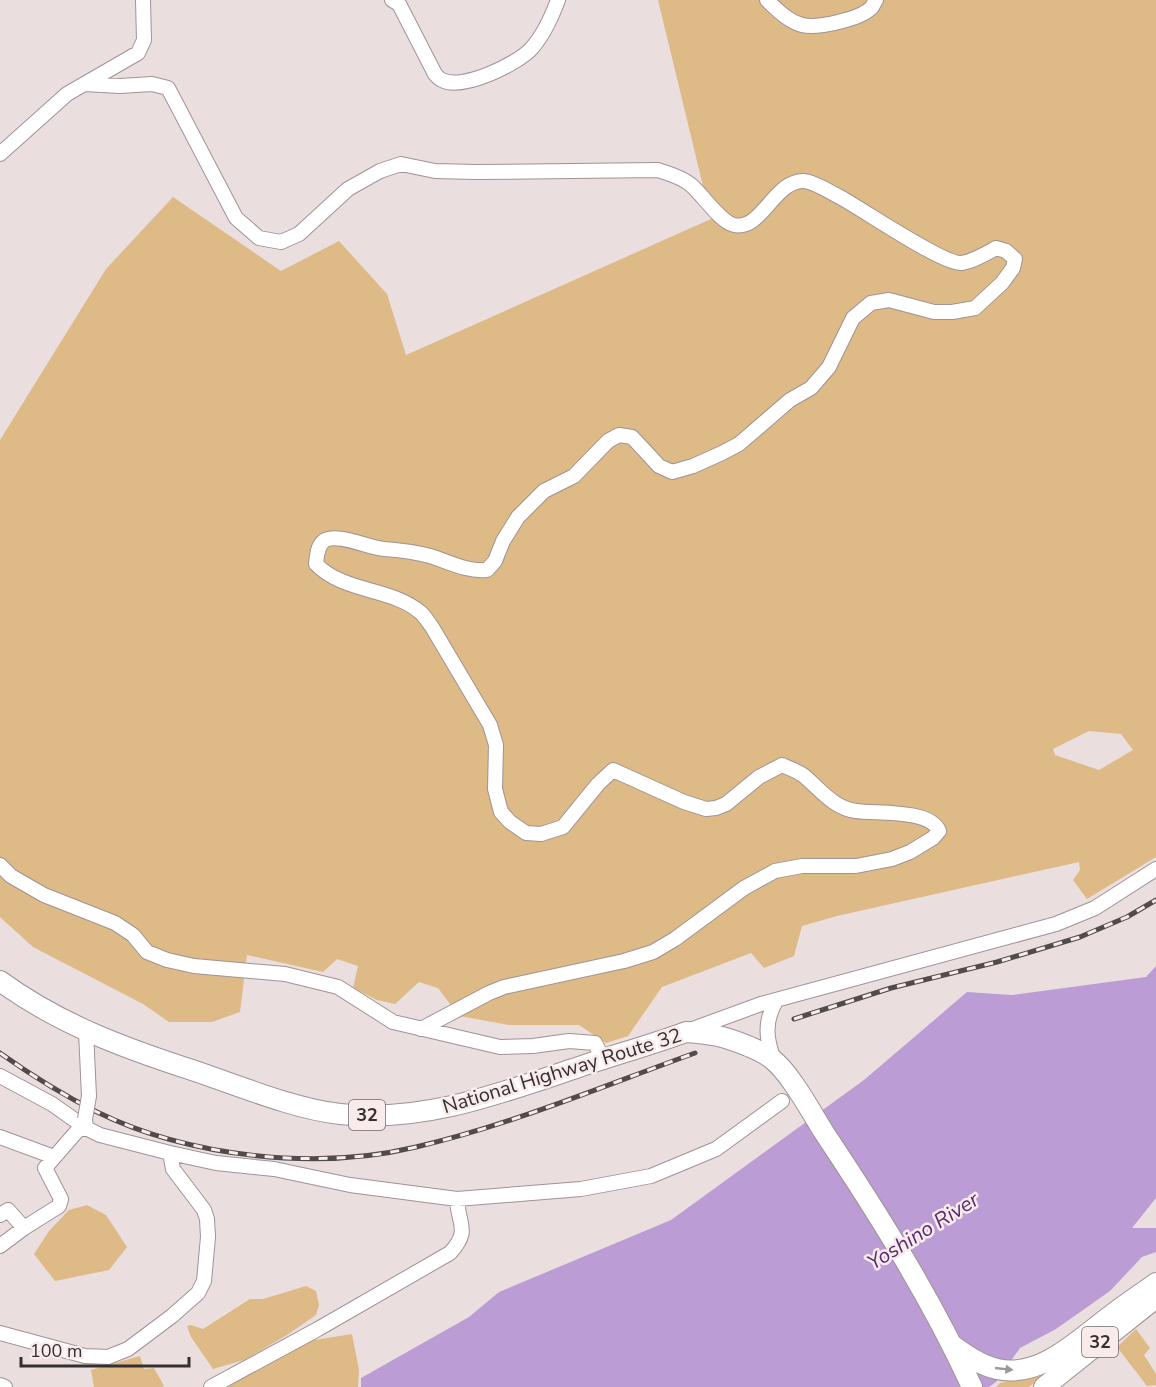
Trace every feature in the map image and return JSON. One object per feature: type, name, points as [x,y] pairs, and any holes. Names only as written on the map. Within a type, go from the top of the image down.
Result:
[{"type":"highway","name":"National Highway Route 32","points":[[0,981],[26,1000],[86,1032],[137,1052],[291,1102],[339,1114],[393,1116],[451,1108],[494,1096],[686,1032],[732,1038],[774,1060],[796,1088],[905,1261],[952,1345],[972,1387]]},
{"type":"highway","name":"National Highway Route 32","points":[[952,1345],[979,1363],[999,1370],[1009,1371],[1037,1365],[1059,1355],[1156,1283]]},
{"type":"highway","name":"32","points":[[1044,1387],[1156,1297]]},
{"type":"street","points":[[0,154],[67,94],[138,53],[144,40],[143,0]]},
{"type":"street","points":[[392,0],[399,4],[435,74],[443,81],[457,82],[482,77],[514,62],[532,48],[558,0]]},
{"type":"street","points":[[767,0],[791,21],[804,26],[818,26],[855,17],[871,8],[876,0]]},
{"type":"street","points":[[84,84],[120,86],[152,84],[168,88],[236,218],[259,238],[281,242],[298,234],[348,189],[380,171],[401,164],[435,171],[658,170],[675,175],[689,183],[726,222],[737,226],[747,224],[763,211],[784,188],[804,181],[856,206],[927,250],[960,263],[977,258],[996,248],[1006,251],[1015,259],[1013,268],[1002,283],[975,308],[934,312],[889,300],[871,303],[853,318],[829,367],[811,388],[790,400],[739,444],[693,466],[672,471],[659,466],[632,437],[619,435],[608,441],[574,476],[544,491],[518,517],[503,541],[495,561],[487,570],[474,571],[428,556],[336,538],[325,540],[318,548],[316,564],[323,572],[338,580],[407,603],[422,613],[490,725],[496,745],[495,789],[501,812],[510,822],[526,833],[541,834],[563,827],[598,784],[613,770],[684,802],[706,809],[726,804],[759,777],[782,765],[801,774],[838,806],[854,811],[928,819],[936,824],[939,831],[933,838],[910,852],[892,859],[856,866],[802,866],[775,871],[744,888],[675,939],[653,952],[624,961],[504,987],[422,1029]]},
{"type":"street","points":[[0,866],[11,876],[44,895],[115,923],[133,935],[147,952],[194,966],[285,974],[338,987],[393,1022],[500,1047],[533,1046],[568,1041],[595,1043],[603,1059]]},
{"type":"street","points":[[686,1032],[734,1013],[1056,924],[1095,908],[1156,868]]},
{"type":"street","points":[[774,1060],[767,1038],[767,1021],[776,1001]]},
{"type":"street","points":[[0,1246],[59,1206],[61,1199],[45,1168],[86,1123],[89,1096],[86,1032]]},
{"type":"street","points":[[0,1076],[86,1123],[100,1135],[170,1154],[216,1163],[274,1169],[350,1185],[457,1199],[581,1189],[651,1176],[716,1149],[782,1101]]},
{"type":"street","points":[[0,1137],[54,1157]]},
{"type":"street","points":[[0,1333],[85,1356],[108,1357],[128,1349],[198,1293],[204,1281],[208,1237],[207,1219],[204,1210],[173,1169],[170,1154]]},
{"type":"street","points":[[211,1387],[309,1335],[450,1253],[461,1242],[463,1223],[457,1207],[457,1199]]},
{"type":"street","points":[[0,1215],[8,1210],[24,1228]]},
{"type":"street","points":[[0,1385],[5,1387]]},
{"type":"shaded area","points":[[658,0],[1156,0],[1156,857],[1087,899],[1073,880],[1080,870],[1079,862],[837,916],[802,926],[794,956],[764,968],[751,953],[662,987],[628,1036],[606,1043],[579,1025],[509,1025],[459,1016],[438,988],[419,982],[395,1004],[377,1000],[353,988],[358,966],[337,959],[323,972],[247,955],[240,1012],[212,1022],[169,1022],[143,1004],[33,947],[0,917],[0,440],[106,269],[173,197],[281,271],[339,241],[387,294],[406,355],[711,219]],"holes":[[[1089,731],[1121,734],[1133,750],[1099,770],[1055,755],[1053,749]]]},
{"type":"shaded area","points":[[87,1205],[106,1215],[127,1247],[109,1270],[55,1281],[34,1254],[49,1231],[69,1210]]},
{"type":"shaded area","points":[[306,1286],[316,1291],[319,1305],[316,1315],[244,1360],[213,1369],[191,1337],[187,1326],[203,1329],[250,1299],[263,1299]]},
{"type":"shaded area","points":[[1136,1329],[1150,1348],[1144,1355],[1156,1374],[1156,1385],[1147,1386],[1117,1347]]},
{"type":"shaded area","points":[[352,1334],[359,1370],[358,1387],[226,1387],[308,1341]]},
{"type":"shaded area","points":[[140,1356],[144,1369],[154,1368],[164,1386],[94,1387],[91,1370]]},
{"type":"shaded area","points":[[1052,1368],[1029,1387],[996,1387],[1000,1383],[1025,1378]]},
{"type":"water","name":"Yoshino River","points":[[1156,966],[1156,1198],[1132,1228],[1156,1228],[1156,1252],[1142,1257],[1110,1291],[1056,1329],[1020,1348],[996,1382],[989,1387],[361,1387],[361,1378],[469,1317],[499,1292],[671,1220],[864,1080],[967,992],[1012,995],[1146,977]]},
{"type":"railway","points":[[794,1019],[891,988],[997,962],[1080,937],[1127,917],[1156,900]]},
{"type":"railway","points":[[0,1053],[72,1099],[133,1127],[172,1140],[212,1149],[295,1158],[337,1158],[377,1154],[451,1138],[557,1104],[695,1053]]}]
